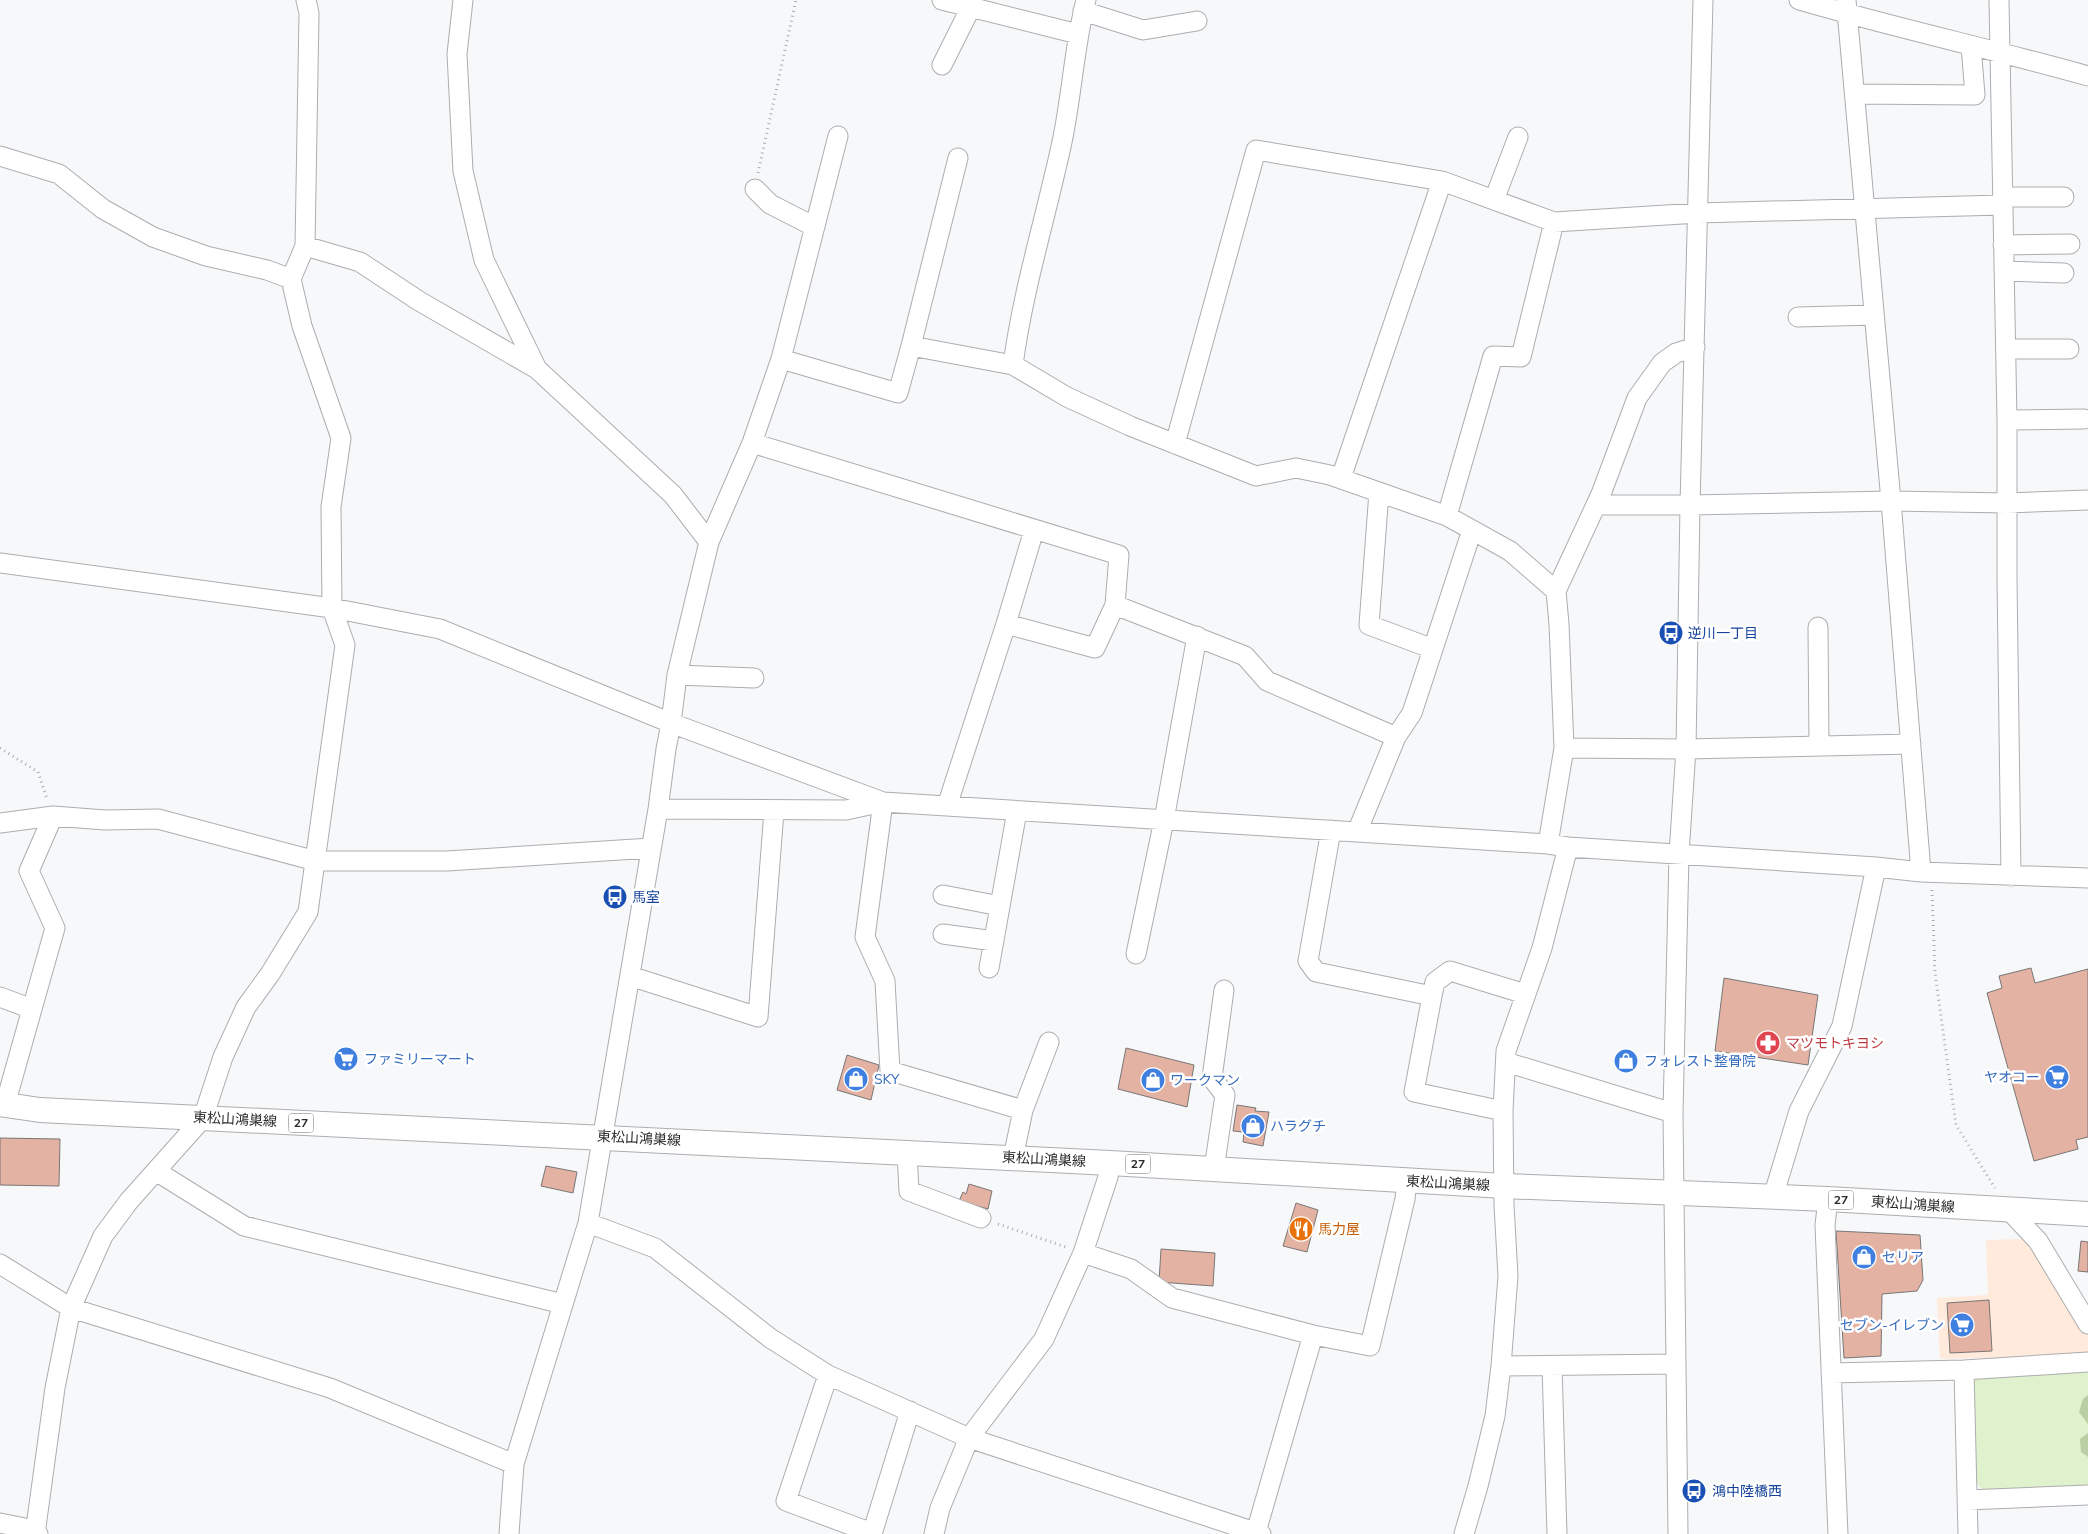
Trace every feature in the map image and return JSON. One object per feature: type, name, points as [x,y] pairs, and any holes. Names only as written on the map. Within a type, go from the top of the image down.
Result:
[{"type":"main road","name":"東松山鴻巣線","points":[[2,1105],[40,1110],[603,1136],[1407,1181],[1673,1194],[1828,1199],[2088,1214]]},
{"type":"street","points":[[0,1523],[36,1533],[55,1388],[71,1308],[103,1236],[129,1201],[203,1118],[223,1057],[246,1007],[270,974],[308,912],[345,645],[332,608],[331,507],[341,438],[302,326],[291,279],[305,246],[309,13],[306,0]]},
{"type":"street","points":[[463,0],[457,54],[463,171],[484,260],[537,368]]},
{"type":"street","points":[[942,0],[1078,34]]},
{"type":"street","points":[[1678,1534],[1674,1364],[1673,1113],[1680,854],[1686,749],[1690,505],[1703,0]]},
{"type":"street","points":[[1799,0],[1846,7],[1971,46],[1999,51],[2088,76]]},
{"type":"street","points":[[1999,0],[2008,420],[2007,503],[2012,876]]},
{"type":"street","points":[[1013,365],[1017,332],[1026,290],[1062,141],[1084,5],[1143,30],[1197,21]]},
{"type":"street","points":[[942,65],[971,7]]},
{"type":"street","points":[[1846,7],[1911,744],[1926,872]]},
{"type":"street","points":[[1854,94],[1974,95],[1971,46]]},
{"type":"street","points":[[509,1534],[514,1464],[588,1223],[658,808],[678,675],[709,542],[752,443],[781,358],[838,136]]},
{"type":"street","points":[[1494,200],[1518,137]]},
{"type":"street","points":[[1175,444],[1256,150],[1442,181],[1554,222],[1698,213],[1865,208],[2064,197]]},
{"type":"street","points":[[0,156],[59,174],[103,209],[153,238],[206,256],[267,270],[291,279]]},
{"type":"street","points":[[781,358],[898,393],[958,158]]},
{"type":"street","points":[[1341,478],[1442,181]]},
{"type":"street","points":[[755,189],[770,204],[815,226]]},
{"type":"street","points":[[1447,516],[1493,356],[1521,357],[1554,222]]},
{"type":"street","points":[[2003,245],[2070,244]]},
{"type":"street","points":[[305,246],[360,262],[419,301],[537,368],[673,495],[709,542]]},
{"type":"street","points":[[2004,270],[2064,273]]},
{"type":"street","points":[[1798,317],[1874,315]]},
{"type":"street","points":[[911,346],[1013,365],[1067,397],[1175,444],[1256,476],[1296,468],[1341,478],[1447,516],[1510,552],[1556,590]]},
{"type":"street","points":[[1548,844],[1564,748],[1556,590],[1596,504],[1637,398],[1662,363],[1676,353],[1694,347]]},
{"type":"street","points":[[2006,348],[2069,349]]},
{"type":"street","points":[[2008,420],[2084,419]]},
{"type":"street","points":[[752,443],[1119,555],[1115,605],[1095,648],[1006,624]]},
{"type":"street","points":[[1380,492],[1369,625],[1433,649]]},
{"type":"street","points":[[1596,504],[1690,505],[1891,501],[2007,503],[2088,500]]},
{"type":"street","points":[[946,806],[1006,624],[1034,530]]},
{"type":"street","points":[[1357,832],[1396,737],[1412,714],[1472,530]]},
{"type":"street","points":[[0,563],[332,608],[440,629],[671,724],[883,802]]},
{"type":"street","points":[[1115,605],[1245,656],[1267,680],[1396,737]]},
{"type":"street","points":[[1818,627],[1819,746]]},
{"type":"street","points":[[1136,954],[1164,820],[1198,636]]},
{"type":"street","points":[[678,675],[754,678]]},
{"type":"street","points":[[1564,748],[1686,749],[1911,744]]},
{"type":"street","points":[[658,808],[774,811],[846,810],[883,802],[1876,866],[1926,872],[2088,878]]},
{"type":"street","points":[[883,802],[865,936],[884,981],[890,1071],[1023,1110]]},
{"type":"street","points":[[630,976],[758,1018],[774,811]]},
{"type":"street","points":[[989,968],[1017,811]]},
{"type":"street","points":[[2,1105],[55,928],[29,871],[52,816]]},
{"type":"street","points":[[0,823],[52,816],[105,820],[158,819],[316,860],[447,861],[651,848]]},
{"type":"street","points":[[1331,830],[1308,961],[1316,972],[1432,996]]},
{"type":"street","points":[[1464,1534],[1495,1416],[1501,1366],[1508,1276],[1503,1111],[1506,1051],[1542,948],[1568,847]]},
{"type":"street","points":[[1773,1197],[1799,1111],[1842,1026],[1876,866]]},
{"type":"street","points":[[943,895],[1000,906]]},
{"type":"street","points":[[943,934],[994,941]]},
{"type":"street","points":[[1503,1111],[1414,1092],[1432,996],[1436,982],[1450,971],[1526,994]]},
{"type":"street","points":[[1214,1169],[1225,1095],[1212,1078],[1224,990]]},
{"type":"street","points":[[0,997],[32,1010]]},
{"type":"street","points":[[1013,1158],[1023,1110],[1049,1042]]},
{"type":"street","points":[[1506,1062],[1673,1113]]},
{"type":"street","points":[[906,1152],[909,1191],[981,1218]]},
{"type":"street","points":[[934,1534],[940,1508],[969,1438],[1044,1339],[1083,1254],[1108,1177],[1110,1163]]},
{"type":"street","points":[[156,1171],[244,1226],[563,1304]]},
{"type":"street","points":[[1083,1254],[1131,1269],[1172,1298],[1313,1335],[1370,1346],[1405,1199],[1407,1181]]},
{"type":"street","points":[[1828,1199],[1825,1225],[1838,1534]]},
{"type":"street","points":[[2009,1210],[2038,1241],[2088,1324]]},
{"type":"street","points":[[588,1223],[655,1248],[770,1338],[828,1375],[969,1438],[1258,1533],[1313,1335]]},
{"type":"street","points":[[0,1264],[71,1308],[330,1388],[514,1464]]},
{"type":"street","points":[[1831,1373],[1964,1370],[2088,1362]]},
{"type":"street","points":[[1501,1366],[1674,1364]]},
{"type":"street","points":[[1552,1366],[1557,1534]]},
{"type":"street","points":[[1964,1370],[1968,1534]]},
{"type":"street","points":[[828,1375],[786,1501],[872,1533],[910,1412]]},
{"type":"street","points":[[1967,1500],[2088,1495]]},
{"type":"path","points":[[755,189],[796,0]]},
{"type":"path","points":[[0,748],[38,772],[52,816]]},
{"type":"path","points":[[1926,872],[1935,972],[1956,1125],[2009,1210]]},
{"type":"path","points":[[981,1218],[1083,1254]]},
{"type":"shaded area","points":[[2023,1239],[2031,1243],[2088,1335],[2088,1355],[1940,1359],[1937,1298],[1988,1295],[1986,1240]]},
{"type":"green space","points":[[2088,1370],[2088,1489],[1984,1493],[1977,1483],[1973,1382],[1980,1374]]},
{"type":"green space","points":[[2088,1395],[2088,1424],[2079,1412],[2083,1399]]},
{"type":"green space","points":[[2088,1433],[2088,1457],[2081,1452],[2080,1439]]},
{"type":"building","points":[[2031,968],[2035,983],[2088,969],[2088,1137],[2076,1140],[2078,1149],[2034,1161],[1987,993],[2002,988],[1999,976]]},
{"type":"building","points":[[1724,978],[1818,995],[1808,1065],[1715,1051]]},
{"type":"building","points":[[1126,1048],[1194,1065],[1187,1107],[1118,1089]]},
{"type":"building","points":[[847,1055],[879,1065],[871,1100],[837,1090]]},
{"type":"building","points":[[1237,1105],[1256,1108],[1255,1111],[1269,1112],[1263,1146],[1243,1142],[1244,1132],[1233,1131]]},
{"type":"building","points":[[0,1138],[60,1139],[59,1186],[0,1185]]},
{"type":"building","points":[[546,1166],[577,1172],[573,1193],[541,1186]]},
{"type":"building","points":[[969,1184],[992,1191],[988,1209],[959,1201],[963,1192],[966,1194]]},
{"type":"building","points":[[1296,1203],[1318,1210],[1307,1252],[1283,1246]]},
{"type":"building","points":[[1836,1231],[1920,1235],[1923,1280],[1917,1291],[1882,1294],[1881,1356],[1844,1358]]},
{"type":"building","points":[[2081,1241],[2088,1242],[2088,1272],[2078,1271]]},
{"type":"building","points":[[1161,1249],[1215,1253],[1213,1286],[1159,1282]]},
{"type":"building","points":[[1989,1300],[1992,1351],[1950,1353],[1947,1303]]},
{"type":"place","name":"逆川一丁目","points":[[1671,633]]},
{"type":"place","name":"馬室","points":[[615,897]]},
{"type":"place","name":"マツモトキヨシ","points":[[1768,1043]]},
{"type":"place","name":"ファミリーマート","points":[[346,1059]]},
{"type":"place","name":"フォレスト整骨院","points":[[1626,1061]]},
{"type":"place","name":"ヤオコー","points":[[2057,1077]]},
{"type":"place","name":"SKY","points":[[856,1079]]},
{"type":"place","name":"ワークマン","points":[[1153,1080]]},
{"type":"place","name":"ハラグチ","points":[[1253,1126]]},
{"type":"place","name":"馬力屋","points":[[1301,1229]]},
{"type":"place","name":"セリア","points":[[1864,1257]]},
{"type":"place","name":"セブン-イレブン","points":[[1962,1325]]},
{"type":"place","name":"鴻中陸橋西","points":[[1694,1491]]}]
